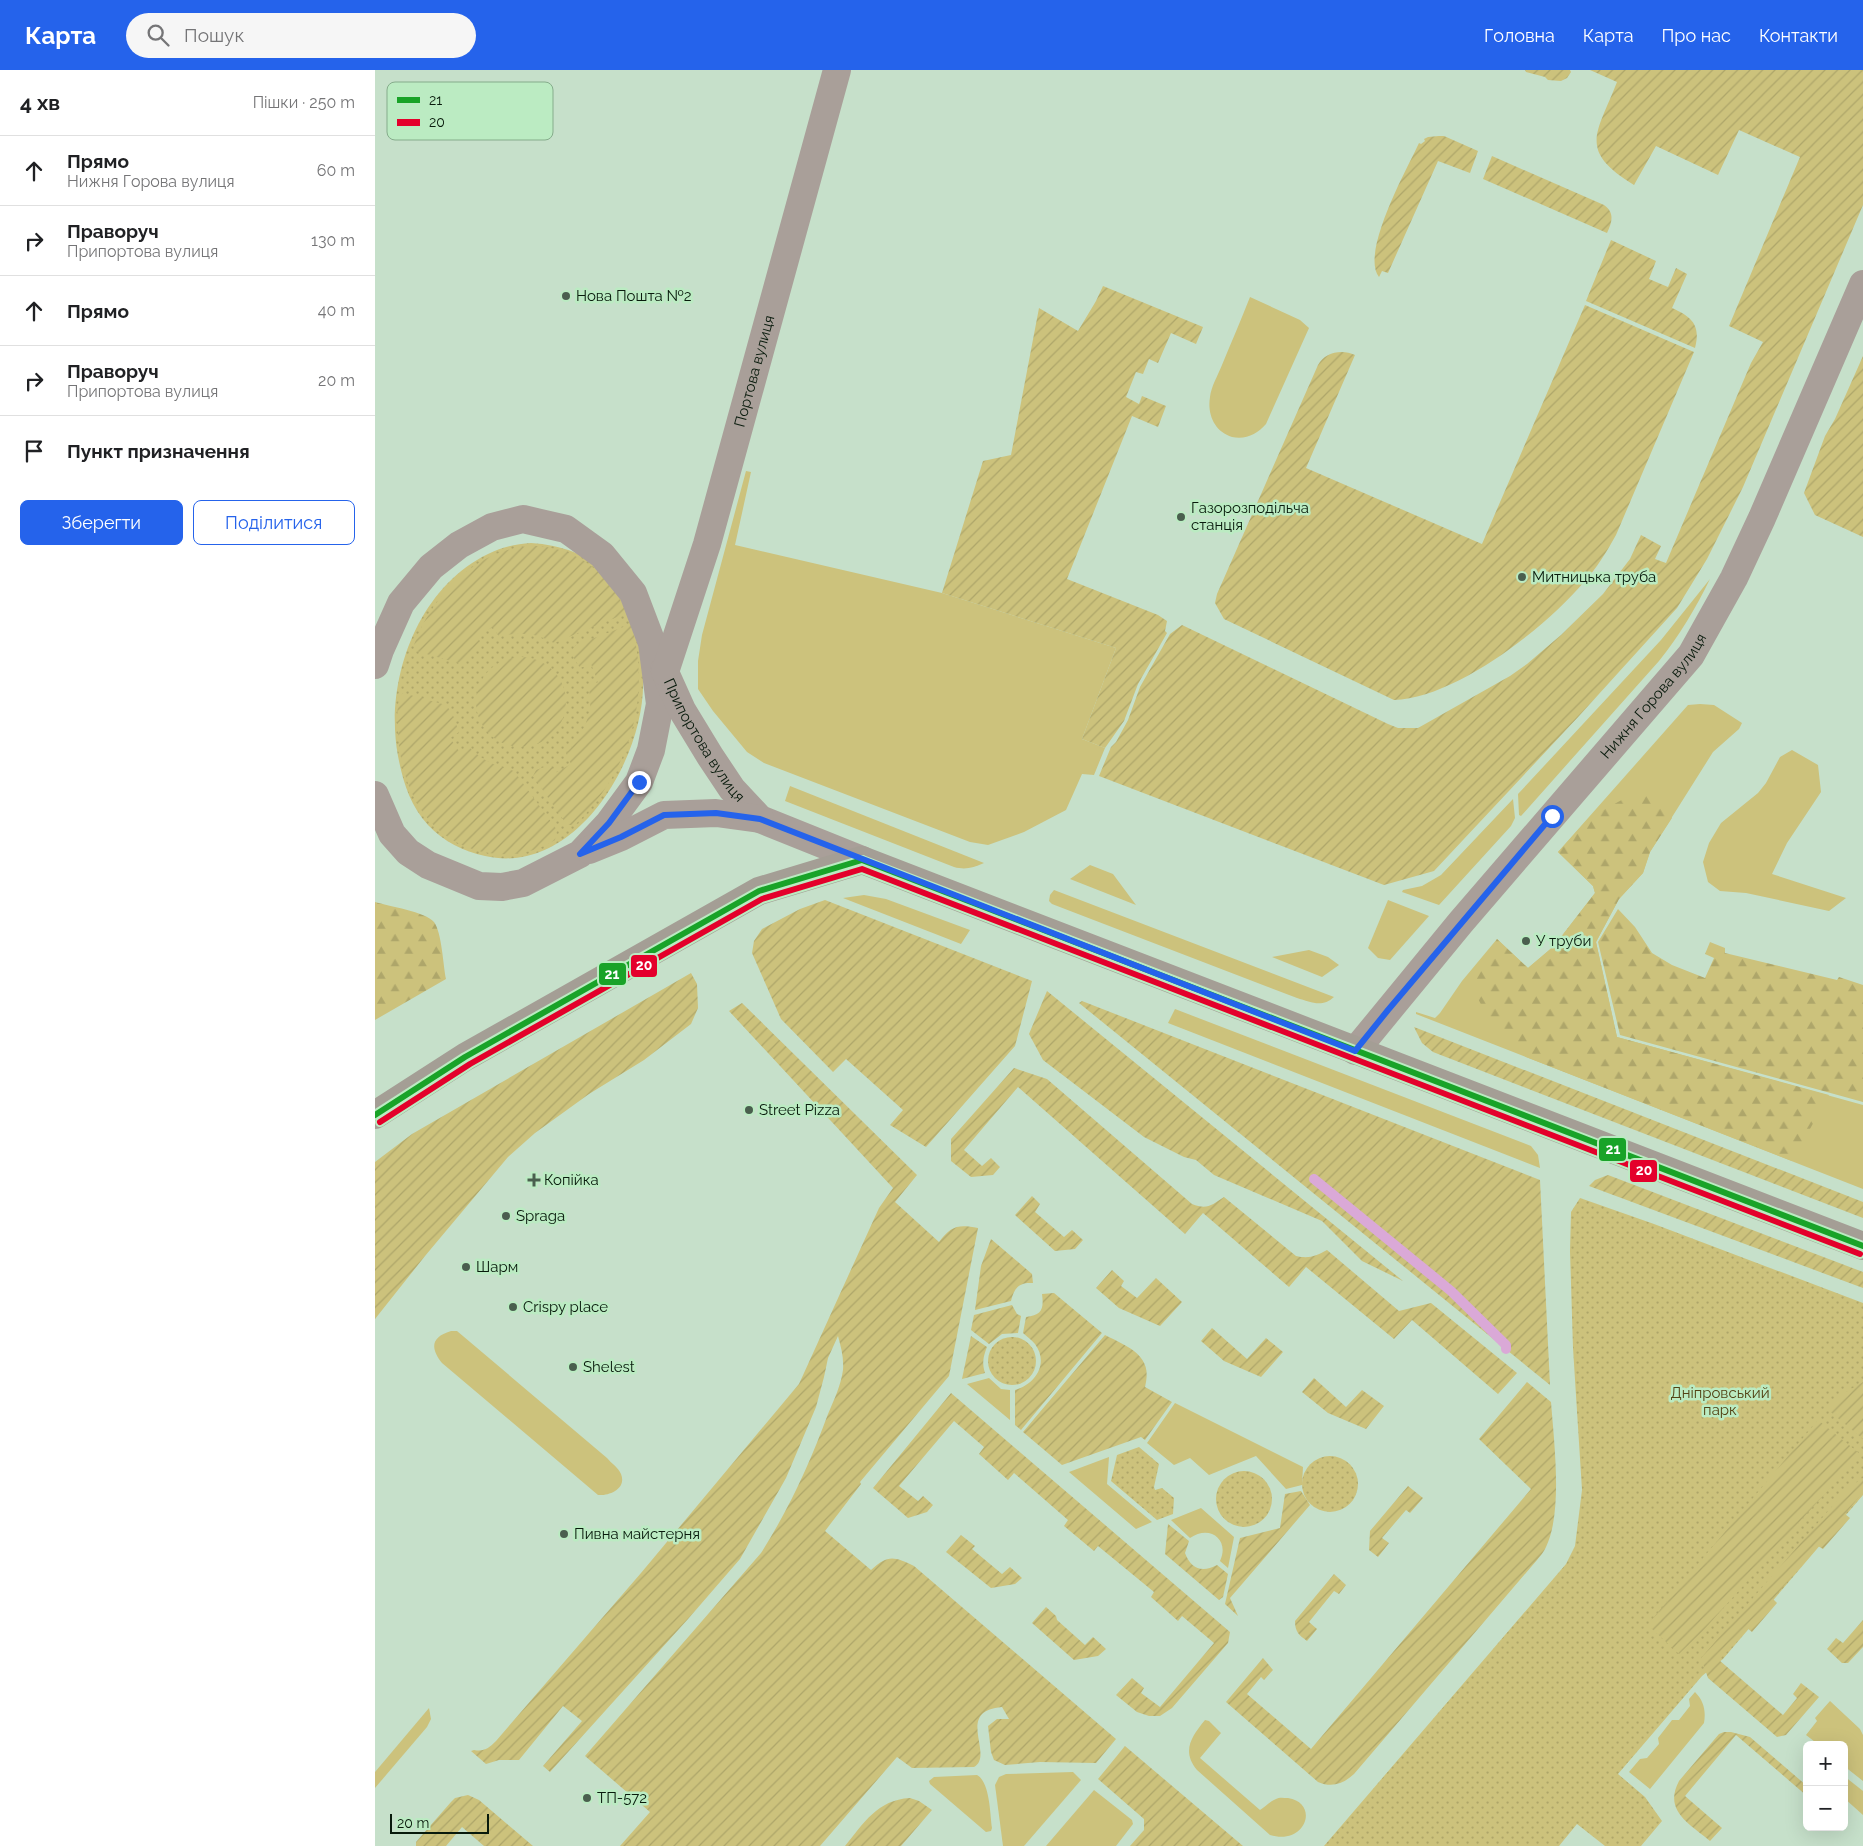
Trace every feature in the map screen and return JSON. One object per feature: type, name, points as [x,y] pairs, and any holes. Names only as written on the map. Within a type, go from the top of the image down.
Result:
[{"type":"main road","name":"Припортова вулиця","points":[[862,860],[1863,1246]]},
{"type":"main road","points":[[375,1114],[465,1058],[759,891],[862,860]]},
{"type":"street","name":"Портова вулиця","points":[[665,672],[709,536],[837,70]]},
{"type":"street","name":"Нижня Горова вулиця","points":[[1355,1051],[1437,952],[1691,655],[1734,578],[1763,518],[1863,284]]},
{"type":"street","name":"Припортова вулиця","points":[[375,665],[401,603],[431,567],[459,545],[492,527],[523,519],[566,530],[602,555],[633,593],[681,710],[732,788],[760,819],[862,860]]},
{"type":"street","name":"Припортова вулиця","points":[[375,795],[392,834],[408,852],[428,865],[479,886],[502,887],[523,883],[580,854],[609,823],[639,782],[651,750],[660,704],[652,643]]},
{"type":"street","points":[[580,854],[621,837],[664,815],[716,813],[760,819]]},
{"type":"green space","points":[[1525,70],[1570,70],[1571,72],[1567,78],[1561,81],[1548,80],[1545,77],[1526,72]]},
{"type":"green space","points":[[1590,70],[1863,70],[1863,205],[1743,487],[1707,559],[1677,608],[1434,871],[1384,885],[1099,776],[1111,747],[1116,742],[1128,720],[1140,687],[1170,634],[1182,625],[1388,724],[1398,728],[1418,728],[1510,676],[1561,635],[1603,594],[1630,559],[1641,535],[1661,546],[1655,559],[1666,563],[1751,363],[1763,342],[1729,326],[1800,157],[1739,130],[1718,175],[1656,146],[1634,185],[1616,173],[1604,161],[1598,151],[1599,128],[1617,82]]},
{"type":"green space","points":[[1444,136],[1478,151],[1470,173],[1438,161],[1388,273],[1382,271],[1379,277],[1375,265],[1376,250],[1380,231],[1396,190],[1419,143],[1421,144],[1428,137]]},
{"type":"green space","points":[[1492,156],[1604,205],[1611,214],[1607,233],[1483,179]]},
{"type":"green space","points":[[1611,240],[1656,261],[1649,279],[1668,287],[1676,268],[1687,274],[1672,308],[1690,319],[1696,328],[1697,340],[1695,348],[1586,301]]},
{"type":"green space","points":[[1103,286],[1203,327],[1196,344],[1171,333],[1158,363],[1149,359],[1143,374],[1136,372],[1126,397],[1139,404],[1142,396],[1166,406],[1158,427],[1132,416],[1067,579],[1158,615],[1167,621],[1165,631],[1167,633],[1138,684],[1124,721],[1105,748],[1082,739],[1116,648],[942,593],[983,461],[1011,455],[1039,308],[1078,331]]},
{"type":"green space","points":[[1250,297],[1300,320],[1309,328],[1266,424],[1259,431],[1251,435],[1237,438],[1226,435],[1217,427],[1213,422],[1209,404],[1213,385]]},
{"type":"green space","points":[[1585,305],[1694,352],[1616,535],[1589,577],[1547,620],[1498,657],[1471,674],[1444,687],[1418,696],[1394,700],[1224,619],[1215,603],[1217,594],[1318,365],[1325,357],[1339,352],[1355,355],[1306,468],[1482,544]]},
{"type":"green space","points":[[1863,356],[1863,537],[1815,515],[1804,493],[1825,436],[1835,419]]},
{"type":"green space","points":[[746,471],[751,472],[735,545],[942,593],[1116,648],[1082,739],[1105,748],[1094,775],[1082,774],[1066,810],[1024,832],[988,845],[970,842],[764,763],[747,752],[713,711],[698,689],[698,661],[702,635]]},
{"type":"green space","points":[[531,543],[553,546],[574,552],[593,563],[612,581],[640,644],[643,679],[641,710],[633,742],[619,774],[600,804],[576,830],[549,848],[518,858],[485,856],[447,841],[428,825],[416,809],[405,784],[398,756],[395,727],[396,698],[411,640],[425,613],[442,590],[463,569],[488,554],[509,546]]},
{"type":"green space","points":[[537,546],[567,552],[592,566],[612,587],[627,613],[554,643],[528,634],[499,637],[493,627],[477,636],[482,645],[467,659],[458,663],[416,651],[414,645],[422,626],[446,591],[461,576],[478,563],[497,554],[516,548]]},
{"type":"green space","points":[[1710,579],[1687,622],[1659,661],[1521,816],[1519,815],[1518,794],[1661,640]]},
{"type":"green space","points":[[631,624],[637,651],[639,678],[637,705],[632,731],[623,756],[611,780],[577,823],[567,825],[533,776],[536,770],[550,765],[555,773],[571,764],[566,753],[582,731],[589,714],[590,696],[588,687],[598,682],[591,664],[580,668],[572,655],[572,650],[576,645]]},
{"type":"green space","points":[[521,657],[538,661],[553,670],[562,685],[566,702],[562,719],[553,734],[538,743],[521,747],[504,743],[489,734],[480,719],[476,702],[480,685],[489,670],[504,661]]},
{"type":"green space","points":[[403,693],[446,705],[452,713],[459,732],[450,738],[461,754],[470,748],[490,762],[514,771],[557,830],[555,840],[540,848],[515,854],[489,853],[467,847],[449,838],[433,825],[411,792],[404,772],[397,716],[400,697]]},
{"type":"green space","points":[[1688,705],[1714,705],[1742,723],[1739,729],[1713,752],[1650,852],[1643,873],[1619,899],[1596,942],[1617,1037],[1863,1105],[1863,1189],[1416,1014],[1416,1012],[1435,1018],[1462,981],[1497,939],[1528,968],[1554,946],[1595,893],[1593,886],[1558,852]]},
{"type":"green space","points":[[1792,750],[1818,765],[1821,792],[1787,843],[1772,874],[1846,898],[1829,911],[1746,893],[1720,891],[1708,882],[1703,862],[1709,843],[1721,823],[1758,793],[1766,783],[1780,757]]},
{"type":"green space","points":[[790,786],[984,863],[969,868],[954,867],[785,801]]},
{"type":"green space","points":[[1649,791],[1662,796],[1672,818],[1650,852],[1643,873],[1619,899],[1596,942],[1617,1037],[1829,1095],[1792,1161],[1526,1057],[1501,1038],[1472,987],[1497,939],[1528,968],[1554,946],[1595,893],[1593,886],[1558,852],[1589,818],[1627,797]]},
{"type":"green space","points":[[1513,799],[1515,818],[1511,826],[1439,905],[1402,892],[1403,890],[1422,886],[1441,875]]},
{"type":"green space","points":[[1090,865],[1113,874],[1136,905],[1070,879]]},
{"type":"green space","points":[[1054,890],[1334,997],[1321,1003],[1297,998],[1052,904],[1049,901],[1050,895]]},
{"type":"green space","points":[[864,895],[886,899],[970,930],[961,944],[843,898]]},
{"type":"green space","points":[[825,900],[1032,981],[1015,1046],[926,1147],[890,1125],[903,1110],[846,1059],[833,1072],[781,1019],[752,953],[754,941],[762,929],[800,909]]},
{"type":"green space","points":[[1388,900],[1429,916],[1390,960],[1378,958],[1368,948]]},
{"type":"green space","points":[[375,902],[415,912],[430,918],[434,922],[441,941],[446,979],[375,1020]]},
{"type":"green space","points":[[1618,909],[1635,927],[1652,953],[1672,965],[1705,978],[1714,958],[1705,954],[1710,942],[1725,948],[1725,953],[1837,980],[1839,977],[1863,985],[1863,1102],[1620,1035],[1598,942]]},
{"type":"green space","points":[[1309,950],[1328,957],[1339,965],[1322,977],[1272,957]]},
{"type":"green space","points":[[691,973],[697,984],[698,1008],[691,1024],[644,1060],[589,1094],[535,1133],[508,1157],[375,1319],[375,1162],[412,1134]]},
{"type":"green space","points":[[1047,991],[1403,1281],[1362,1261],[1322,1221],[1214,1175],[1196,1160],[1184,1157],[1144,1137],[1043,1060],[1029,1034]]},
{"type":"green space","points":[[1082,1001],[1540,1180],[1550,1385],[1079,1003]]},
{"type":"green space","points":[[742,1003],[917,1175],[895,1202],[939,1242],[951,1229],[960,1226],[978,1228],[949,1376],[860,1482],[861,1484],[825,1531],[871,1570],[882,1562],[891,1559],[901,1560],[914,1566],[1116,1739],[1096,1763],[1040,1762],[1005,1765],[994,1760],[991,1752],[988,1726],[997,1719],[1009,1719],[1002,1707],[988,1710],[980,1716],[978,1734],[980,1753],[979,1761],[974,1767],[912,1768],[897,1757],[820,1846],[620,1846],[650,1812],[585,1756],[761,1553],[790,1503],[839,1387],[843,1366],[838,1336],[828,1358],[816,1407],[786,1478],[740,1559],[688,1619],[550,1772],[543,1766],[582,1721],[563,1706],[519,1760],[499,1760],[486,1764],[471,1751],[486,1749],[496,1741],[641,1573],[799,1384],[879,1208],[893,1188],[729,1011]]},
{"type":"green space","points":[[1175,1009],[1531,1146],[1538,1155],[1540,1168],[1168,1023]]},
{"type":"green space","points":[[1414,1027],[1863,1202],[1863,1218],[1433,1052],[1422,1043]]},
{"type":"green space","points":[[1014,1068],[1047,1079],[1192,1204],[1206,1207],[1224,1197],[1296,1256],[1312,1256],[1327,1250],[1399,1311],[1431,1303],[1517,1373],[1498,1394],[1412,1320],[1394,1339],[1306,1267],[1289,1287],[1203,1213],[1185,1234],[1018,1087],[964,1150],[982,1166],[991,1158],[1000,1167],[993,1175],[971,1177],[951,1161],[951,1139]]},
{"type":"green space","points":[[1608,1175],[1863,1272],[1863,1288],[1589,1186],[1595,1180]]},
{"type":"green space","points":[[1032,1196],[1040,1204],[1035,1212],[1064,1237],[1072,1230],[1083,1240],[1075,1249],[1055,1251],[1015,1215]]},
{"type":"green space","name":"Дніпровський парк","points":[[1580,1198],[1863,1303],[1863,1495],[1723,1659],[1702,1676],[1618,1774],[1645,1797],[1662,1821],[1641,1846],[1605,1846],[1577,1824],[1559,1846],[1324,1846],[1566,1564],[1575,1546],[1582,1490],[1573,1348],[1570,1251],[1571,1212]]},
{"type":"green space","points":[[991,1239],[1032,1274],[1033,1283],[1018,1287],[1011,1301],[975,1310],[981,1266]]},
{"type":"green space","points":[[1112,1270],[1124,1281],[1121,1286],[1137,1298],[1156,1278],[1182,1302],[1160,1326],[1119,1308],[1096,1288]]},
{"type":"green space","points":[[1054,1293],[1102,1333],[1021,1430],[1015,1425],[1015,1390],[1029,1383],[1034,1378],[1038,1372],[1041,1358],[1035,1344],[1023,1333],[1026,1317],[1039,1313],[1043,1304],[1042,1294]]},
{"type":"green space","points":[[1012,1305],[1017,1314],[1021,1316],[1018,1333],[1002,1334],[989,1344],[971,1330],[974,1315]]},
{"type":"green space","points":[[1212,1328],[1247,1359],[1266,1338],[1283,1352],[1261,1377],[1224,1361],[1201,1341]]},
{"type":"green space","points":[[457,1331],[607,1458],[621,1474],[622,1479],[619,1488],[612,1493],[598,1495],[442,1363],[434,1348],[436,1340],[444,1333]]},
{"type":"green space","points":[[1105,1335],[1130,1348],[1137,1354],[1146,1367],[1145,1387],[1172,1402],[1145,1440],[1141,1437],[1062,1465],[1023,1432]]},
{"type":"green space","points":[[971,1336],[987,1347],[983,1360],[985,1373],[962,1379]]},
{"type":"green space","points":[[1012,1337],[1021,1339],[1029,1344],[1034,1352],[1036,1361],[1034,1370],[1029,1378],[1021,1383],[1012,1385],[1003,1383],[995,1378],[990,1370],[988,1361],[990,1352],[995,1344],[1003,1339]]},
{"type":"green space","points":[[989,1378],[1001,1389],[1010,1390],[1010,1420],[967,1384]]},
{"type":"green space","points":[[1314,1378],[1346,1407],[1362,1390],[1384,1406],[1366,1429],[1328,1413],[1302,1392]]},
{"type":"green space","points":[[1527,1382],[1551,1402],[1556,1496],[1551,1532],[1545,1549],[1354,1774],[1346,1780],[1333,1785],[1318,1782],[1226,1702],[1263,1658],[1273,1670],[1264,1680],[1261,1677],[1247,1694],[1311,1749],[1531,1489],[1479,1439]]},
{"type":"green space","points":[[1863,1382],[1863,1439],[1827,1409],[1841,1395]]},
{"type":"green space","points":[[951,1393],[1230,1632],[1228,1643],[1172,1708],[1160,1716],[1149,1716],[1137,1712],[1116,1695],[1132,1678],[1144,1688],[1141,1693],[1160,1707],[1214,1643],[1182,1616],[1178,1621],[1151,1597],[1154,1592],[1098,1546],[1094,1551],[1064,1526],[1068,1520],[1014,1473],[1008,1480],[979,1454],[984,1447],[954,1421],[899,1486],[918,1501],[923,1496],[933,1505],[927,1512],[908,1518],[873,1488]]},
{"type":"green space","points":[[1175,1403],[1303,1467],[1302,1485],[1286,1489],[1256,1456],[1209,1475],[1190,1458],[1174,1465],[1147,1443]]},
{"type":"green space","points":[[1818,1420],[1860,1454],[1702,1632],[1679,1654],[1651,1628],[1649,1623]]},
{"type":"green space","points":[[1139,1447],[1159,1464],[1155,1490],[1162,1488],[1174,1498],[1173,1514],[1157,1520],[1111,1481],[1117,1455]]},
{"type":"green space","points":[[1325,1456],[1335,1456],[1350,1464],[1356,1473],[1358,1484],[1356,1495],[1350,1504],[1335,1512],[1325,1512],[1314,1507],[1307,1500],[1302,1489],[1302,1479],[1307,1468],[1314,1461]]},
{"type":"green space","points":[[1109,1457],[1107,1484],[1152,1522],[1136,1529],[1069,1472]]},
{"type":"green space","points":[[1239,1471],[1249,1471],[1264,1479],[1270,1488],[1272,1499],[1270,1510],[1264,1519],[1249,1527],[1239,1527],[1228,1522],[1221,1515],[1216,1504],[1216,1494],[1221,1483],[1228,1476]]},
{"type":"green space","points":[[1863,1478],[1863,1492],[1845,1514],[1850,1518],[1823,1549],[1818,1546],[1773,1599],[1777,1603],[1752,1632],[1747,1628],[1719,1660],[1783,1715],[1797,1698],[1793,1694],[1801,1683],[1819,1697],[1786,1735],[1777,1737],[1708,1678],[1701,1658],[1848,1488]]},
{"type":"green space","points":[[1408,1486],[1423,1498],[1410,1513],[1406,1510],[1382,1538],[1389,1543],[1378,1557],[1369,1550],[1370,1531]]},
{"type":"green space","points":[[1301,1491],[1310,1505],[1230,1598],[1238,1616],[1225,1604],[1240,1538],[1280,1528],[1285,1494]]},
{"type":"green space","points":[[1201,1508],[1234,1537],[1228,1568],[1220,1561],[1222,1547],[1216,1536],[1205,1533],[1197,1534],[1190,1538],[1171,1520]]},
{"type":"green space","points":[[1168,1524],[1189,1541],[1185,1553],[1190,1563],[1202,1569],[1217,1565],[1228,1574],[1223,1597],[1219,1600],[1165,1554]]},
{"type":"green space","points":[[961,1535],[975,1546],[972,1549],[1002,1574],[1010,1567],[1022,1578],[1015,1584],[991,1588],[946,1552]]},
{"type":"green space","points":[[1334,1574],[1346,1585],[1339,1594],[1334,1591],[1309,1622],[1317,1629],[1307,1641],[1298,1633],[1295,1621]]},
{"type":"green space","points":[[1046,1607],[1056,1616],[1057,1620],[1085,1645],[1093,1637],[1106,1649],[1098,1656],[1074,1660],[1032,1623]]},
{"type":"green space","points":[[1863,1620],[1863,1647],[1848,1663],[1842,1663],[1827,1649],[1836,1638],[1843,1643]]},
{"type":"green space","points":[[1695,1692],[1704,1706],[1704,1723],[1650,1789],[1629,1772],[1640,1759],[1647,1758],[1659,1744],[1658,1738],[1672,1720],[1679,1720],[1690,1706],[1689,1699]]},
{"type":"green space","points":[[1830,1701],[1860,1729],[1863,1735],[1863,1781],[1848,1769],[1848,1741],[1814,1741],[1806,1735],[1817,1721],[1815,1718]]},
{"type":"green space","points":[[429,1708],[431,1719],[427,1727],[375,1788],[375,1772]]},
{"type":"green space","points":[[1205,1720],[1209,1721],[1221,1733],[1200,1758],[1260,1810],[1279,1798],[1298,1801],[1304,1807],[1306,1815],[1300,1829],[1293,1835],[1282,1837],[1270,1835],[1197,1770],[1192,1763],[1189,1750],[1196,1732]]},
{"type":"green space","points":[[1731,1732],[1750,1737],[1803,1783],[1803,1793],[1736,1735],[1685,1796],[1722,1828],[1710,1841],[1681,1816],[1674,1801],[1679,1781],[1719,1734]]},
{"type":"green space","points":[[1125,1746],[1243,1846],[1130,1846],[1144,1830],[1144,1819],[1098,1779]]},
{"type":"green space","points":[[1073,1772],[1081,1780],[1024,1846],[1003,1846],[995,1785],[999,1777],[1006,1774]]},
{"type":"green space","points":[[977,1775],[985,1784],[987,1791],[991,1831],[986,1832],[930,1784],[929,1781],[934,1777]]},
{"type":"green space","points":[[1848,1779],[1863,1791],[1863,1815],[1848,1802]]},
{"type":"green space","points":[[1094,1790],[1132,1820],[1133,1824],[1116,1846],[1046,1846]]},
{"type":"green space","points":[[468,1795],[479,1800],[533,1846],[484,1846],[462,1827],[446,1846],[416,1846],[416,1842],[455,1798]]},
{"type":"green space","points":[[910,1798],[919,1801],[932,1810],[901,1846],[845,1846],[865,1821],[880,1808],[889,1803]]},
{"type":"waterway","points":[[1314,1179],[1451,1291],[1506,1345],[1506,1349]]},
{"type":"transit line","name":"21","points":[[862,860],[1863,1246]]},
{"type":"transit line","name":"21","points":[[375,1115],[465,1057],[759,891],[862,860]]},
{"type":"transit line","name":"20","points":[[380,1122],[470,1064],[762,899],[862,869],[1860,1254]]},
{"type":"place","name":"Нова Пошта №2","points":[[566,296]]},
{"type":"place","name":"Газорозподільча станція","points":[[1181,517]]},
{"type":"place","name":"Митницька труба","points":[[1522,577]]},
{"type":"place","name":"У труби","points":[[1526,941]]},
{"type":"place","name":"Street Pizza","points":[[749,1110]]},
{"type":"place","name":"Копійка","points":[[534,1180]]},
{"type":"place","name":"Spraga","points":[[506,1216]]},
{"type":"place","name":"Шарм","points":[[466,1267]]},
{"type":"place","name":"Crispy place","points":[[513,1307]]},
{"type":"place","name":"Shelest","points":[[573,1367]]},
{"type":"place","name":"Пивна майстерня","points":[[564,1534]]},
{"type":"place","name":"ТП-572","points":[[587,1798]]},
{"type":"route","points":[[639,782],[609,823],[580,854],[621,837],[664,815],[716,813],[760,819],[963,900],[1355,1051],[1552,816]]}]
